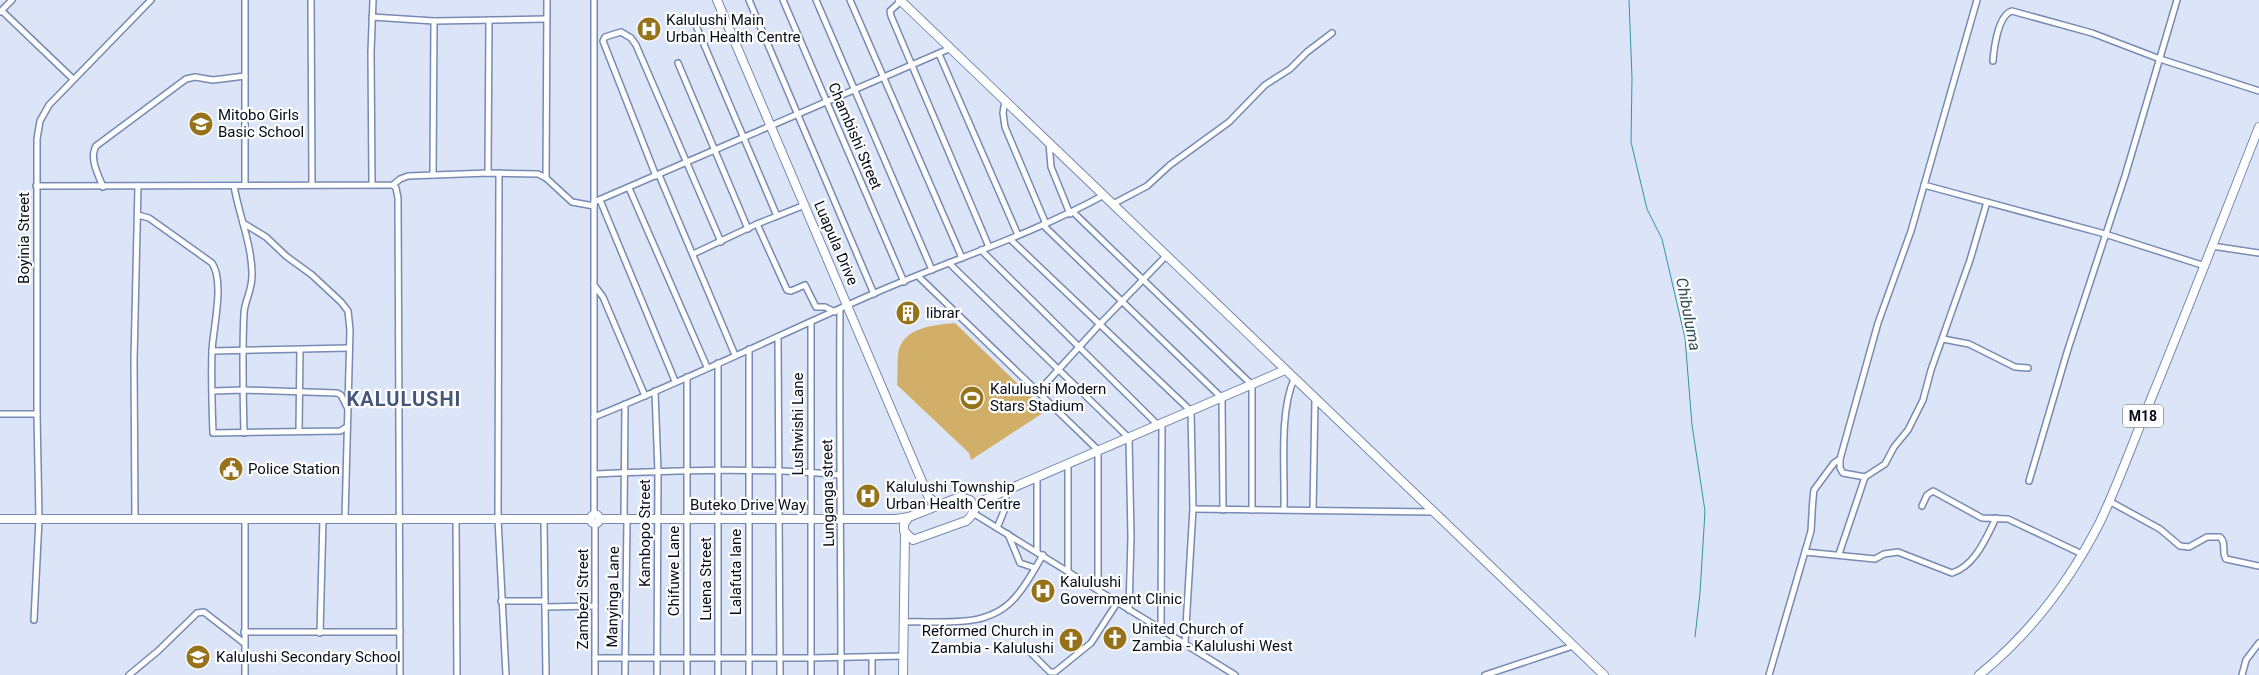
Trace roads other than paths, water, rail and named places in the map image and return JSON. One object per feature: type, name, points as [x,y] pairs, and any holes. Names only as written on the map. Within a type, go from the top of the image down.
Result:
[{"type":"street","points":[[12,0],[1,12],[73,79]]},
{"type":"street","name":"Boyinia Street","points":[[34,620],[39,520],[36,139],[40,121],[49,105],[151,0]]},
{"type":"street","points":[[245,0],[245,185]]},
{"type":"street","points":[[311,0],[312,185]]},
{"type":"street","points":[[372,0],[372,185]]},
{"type":"street","points":[[546,178],[547,0]]},
{"type":"street","name":"Zambezi Street","points":[[594,0],[596,675]]},
{"type":"street","name":"Luapula Drive","points":[[717,0],[929,498]]},
{"type":"street","points":[[749,0],[874,294]]},
{"type":"street","name":"Chambishi Street","points":[[783,0],[904,282]]},
{"type":"street","points":[[816,0],[932,270]]},
{"type":"street","points":[[850,0],[962,258]]},
{"type":"street","points":[[1977,0],[1904,254],[1878,323],[1840,459],[1840,468],[1843,473],[1865,477],[1883,467],[1894,447],[1908,430],[1923,400],[1931,370],[1943,339],[1987,202]]},
{"type":"street","points":[[2029,481],[2105,234],[2125,176],[2177,0]]},
{"type":"street","points":[[989,247],[890,14],[901,1],[1604,675]]},
{"type":"street","points":[[1993,61],[1994,46],[2000,28],[2005,15],[2012,11],[2092,33],[2160,59],[2259,91]]},
{"type":"street","points":[[372,17],[434,21],[546,19]]},
{"type":"street","points":[[488,173],[490,20]]},
{"type":"street","points":[[433,174],[434,21]]},
{"type":"street","points":[[697,28],[777,216]]},
{"type":"street","points":[[604,39],[621,32],[634,41],[721,242]]},
{"type":"street","points":[[1113,204],[1147,186],[1170,164],[1229,122],[1265,85],[1290,69],[1307,52],[1332,33]]},
{"type":"street","points":[[594,34],[602,36],[604,39],[657,175],[693,254],[735,355]]},
{"type":"street","points":[[36,186],[393,186],[404,177],[433,174],[538,174],[546,178],[572,202],[596,203],[714,149],[798,115],[951,48]]},
{"type":"street","points":[[939,54],[1018,235]]},
{"type":"street","points":[[678,64],[748,229]]},
{"type":"street","points":[[103,187],[93,159],[93,152],[96,146],[186,79],[199,77],[208,81],[245,76]]},
{"type":"street","points":[[1005,100],[1003,112],[1005,127],[1044,225],[1222,398],[1223,510]]},
{"type":"street","name":"M18","points":[[1978,675],[2010,648],[2033,624],[2053,600],[2082,554],[2108,501],[2205,266],[2259,127]]},
{"type":"street","points":[[1049,142],[1051,167],[1071,213],[1252,385],[1252,510]]},
{"type":"street","points":[[498,173],[498,519],[506,675]]},
{"type":"street","points":[[1924,184],[2105,234],[2205,266]]},
{"type":"street","points":[[135,519],[134,360],[138,186]]},
{"type":"street","points":[[234,186],[237,205],[244,224],[252,259],[250,298],[244,310],[244,433]]},
{"type":"street","points":[[393,186],[396,188],[398,198],[400,675]]},
{"type":"street","points":[[629,188],[707,367]]},
{"type":"street","points":[[594,417],[778,338],[874,294],[1044,225],[1104,195]]},
{"type":"street","points":[[596,203],[675,381]]},
{"type":"street","points":[[693,254],[757,224],[805,205]]},
{"type":"street","points":[[138,215],[149,218],[215,267],[218,291],[212,351],[213,432],[340,431],[346,428]]},
{"type":"street","points":[[244,224],[266,236],[286,256],[312,275],[348,311],[350,330],[345,519]]},
{"type":"street","points":[[757,224],[786,290],[791,291],[806,285],[816,307],[825,307],[837,311]]},
{"type":"street","points":[[1010,239],[1191,411],[1193,509],[1185,643]]},
{"type":"street","points":[[2212,246],[2259,254]]},
{"type":"street","points":[[981,250],[1160,424],[1161,629]]},
{"type":"street","points":[[1038,392],[1166,256]]},
{"type":"street","points":[[949,264],[1129,438],[1131,537],[1129,610]]},
{"type":"street","points":[[918,276],[1098,450],[1098,590]]},
{"type":"street","points":[[594,285],[603,297],[645,396]]},
{"type":"street","name":"Lunganga street","points":[[837,311],[841,520],[841,675]]},
{"type":"street","name":"Lushwishi Lane","points":[[811,323],[811,675]]},
{"type":"street","points":[[778,338],[780,675]]},
{"type":"street","points":[[1943,339],[1970,344],[2015,367],[2028,368]]},
{"type":"street","points":[[212,351],[349,348]]},
{"type":"street","name":"Lalafuta lane","points":[[749,349],[749,675]]},
{"type":"street","points":[[299,431],[300,350]]},
{"type":"street","name":"Luena Street","points":[[718,363],[718,675]]},
{"type":"street","points":[[904,552],[913,540],[966,520],[984,500],[1285,370]]},
{"type":"street","name":"Chifuwe Lane","points":[[687,377],[687,675]]},
{"type":"street","points":[[1284,509],[1285,410],[1288,392],[1294,379]]},
{"type":"street","points":[[213,391],[339,393],[347,408]]},
{"type":"street","name":"Kambopo Street","points":[[655,391],[658,472],[657,675]]},
{"type":"street","points":[[1313,510],[1316,400]]},
{"type":"street","name":"Manyinga Lane","points":[[625,404],[625,675]]},
{"type":"street","points":[[0,414],[37,414]]},
{"type":"street","points":[[335,431],[342,436],[347,447]]},
{"type":"street","points":[[1769,675],[1811,531],[1810,518],[1814,501],[1814,490],[1834,463],[1840,459]]},
{"type":"street","points":[[1068,464],[1068,571]]},
{"type":"street","points":[[594,474],[718,470],[839,475]]},
{"type":"street","points":[[1037,477],[1037,551]]},
{"type":"street","points":[[1839,554],[1865,477]]},
{"type":"street","points":[[997,528],[1004,511],[1007,490]]},
{"type":"street","points":[[1922,506],[1927,495],[1933,491],[1982,518],[2008,519],[2082,554]]},
{"type":"street","name":"Buteko Drive Way","points":[[0,519],[896,519],[909,517],[960,497],[984,500]]},
{"type":"street","points":[[925,511],[929,498],[940,505]]},
{"type":"street","points":[[968,499],[972,502],[974,511],[997,528],[1235,675]]},
{"type":"street","points":[[2108,501],[2160,529],[2180,546],[2189,547],[2207,537],[2220,537],[2224,543],[2224,556],[2226,559],[2259,566]]},
{"type":"street","points":[[1193,509],[1434,512]]},
{"type":"street","points":[[903,675],[904,529],[909,517]]},
{"type":"street","points":[[1805,552],[1875,559],[1884,554],[1898,552],[1952,573],[1960,571],[1978,552],[1996,518]]},
{"type":"street","points":[[245,519],[245,675]]},
{"type":"street","points":[[320,633],[323,519]]},
{"type":"street","points":[[456,519],[456,675]]},
{"type":"street","points":[[544,519],[546,675]]},
{"type":"street","points":[[896,519],[913,540]]},
{"type":"street","points":[[1008,534],[1020,563],[1035,568]]},
{"type":"street","points":[[903,622],[967,622],[983,619],[1007,606],[1018,595],[1043,555]]},
{"type":"street","points":[[501,601],[595,606]]},
{"type":"street","points":[[1026,648],[1050,672],[1055,672],[1091,643],[1117,603]]},
{"type":"street","points":[[129,675],[158,651],[197,613],[204,612],[244,643]]},
{"type":"street","points":[[244,632],[400,632]]},
{"type":"street","points":[[2242,675],[2246,660],[2259,643]]},
{"type":"street","points":[[1485,675],[1572,646]]},
{"type":"street","points":[[595,658],[841,658],[903,656]]},
{"type":"street","points":[[872,657],[872,675]]},
{"type":"waterway","name":"Chibuluma","points":[[1629,0],[1632,78],[1631,142],[1647,209],[1662,239],[1685,338],[1692,425],[1705,511],[1700,593],[1695,637]]},
{"type":"place","name":"Kalulushi Main Urban Health Centre","points":[[649,29]]},
{"type":"place","name":"Mitobo Girls Basic School","points":[[201,124]]},
{"type":"place","name":"librar","points":[[908,313]]},
{"type":"place","name":"Kalulushi Modern Stars Stadium","points":[[972,398]]},
{"type":"place","name":"Police Station","points":[[231,469]]},
{"type":"place","name":"Kalulushi Township Urban Health Centre","points":[[868,496]]},
{"type":"place","name":"Kalulushi Government Clinic","points":[[1043,591]]},
{"type":"place","name":"United Church of Zambia - Kalulushi West","points":[[1115,638]]},
{"type":"place","name":"Reformed Church in Zambia - Kalulushi","points":[[1071,640]]},
{"type":"place","name":"Kalulushi Secondary School","points":[[198,657]]},
{"type":"district","name":"KALULUSHI","points":[[404,399]]}]
